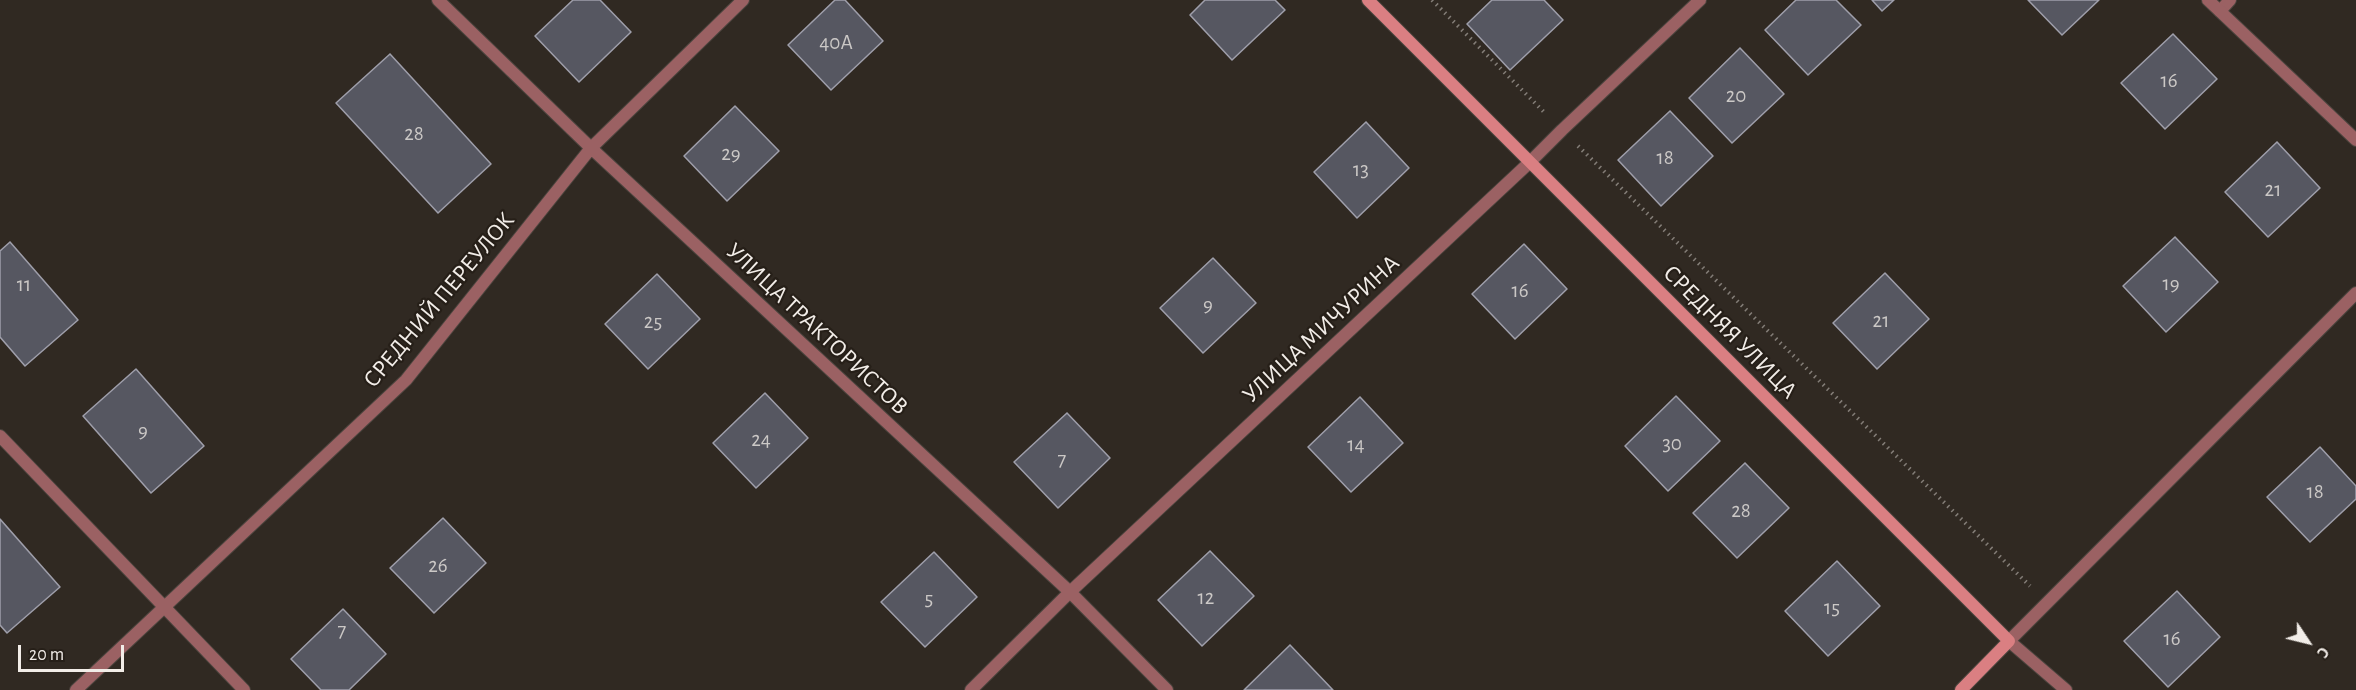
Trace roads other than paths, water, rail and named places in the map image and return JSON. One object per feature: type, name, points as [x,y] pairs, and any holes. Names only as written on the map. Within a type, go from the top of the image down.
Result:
[{"type":"main road","name":"СРЕДНЯЯ УЛИЦА","points":[[1368,0],[2009,641]]},
{"type":"main road","points":[[1961,690],[2009,641]]},
{"type":"street","name":"УЛИЦА ТРАКТОРИСТОВ","points":[[438,0],[591,148],[1070,591],[1167,690]]},
{"type":"street","name":"СРЕДНИЙ ПЕРЕУЛОК","points":[[76,690],[406,380],[591,148],[743,0]]},
{"type":"street","name":"УЛИЦА МИЧУРИНА","points":[[971,690],[1070,591],[1530,162],[1700,0]]},
{"type":"street","points":[[2208,0],[2356,140]]},
{"type":"street","points":[[2220,11],[2230,0]]},
{"type":"street","points":[[2009,641],[2356,293]]},
{"type":"street","points":[[0,436],[244,690]]},
{"type":"street","name":"СРЕДНЯЯ УЛИЦА","points":[[2009,641],[2067,690]]}]
